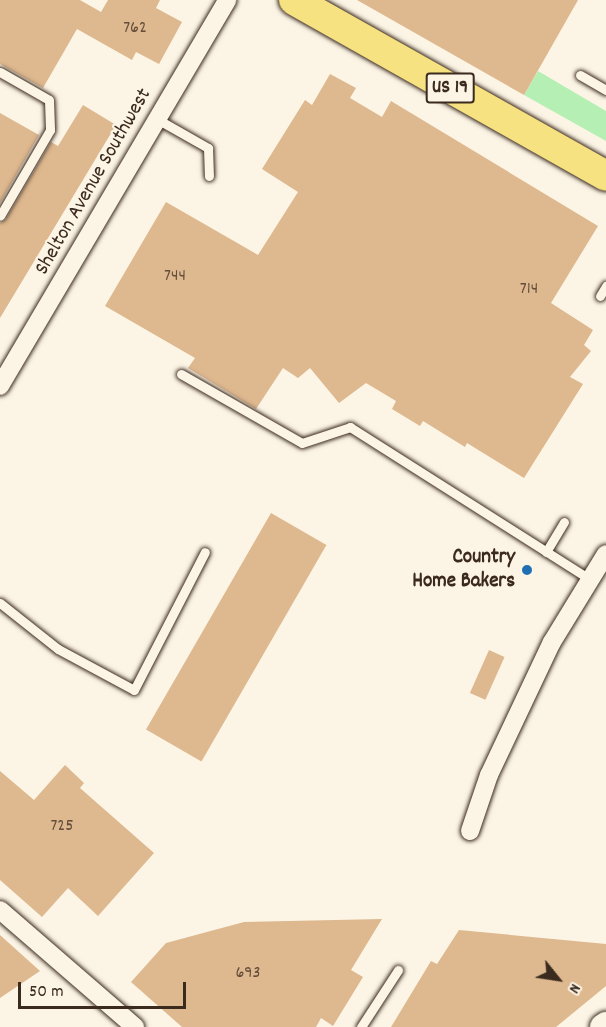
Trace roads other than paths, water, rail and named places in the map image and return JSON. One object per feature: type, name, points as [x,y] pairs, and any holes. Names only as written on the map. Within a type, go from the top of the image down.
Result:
[{"type":"main road","name":"US 19","points":[[294,0],[606,176]]},
{"type":"street","name":"Shelton Avenue Southwest","points":[[0,386],[227,0]]},
{"type":"street","points":[[470,831],[489,776],[552,642],[601,566]]},
{"type":"street","points":[[0,910],[135,1027]]},
{"type":"lane","points":[[0,72],[50,100],[50,130],[0,216]]},
{"type":"lane","points":[[580,75],[606,90]]},
{"type":"lane","points":[[157,119],[208,148],[209,176]]},
{"type":"lane","points":[[600,296],[606,286]]},
{"type":"lane","points":[[181,374],[302,443],[350,427],[546,552],[601,566]]},
{"type":"lane","points":[[546,552],[564,522]]},
{"type":"lane","points":[[0,603],[58,649],[134,690],[205,552]]},
{"type":"lane","points":[[361,1027],[398,970]]},
{"type":"place","name":"Country Home Bakers","points":[[527,570]]}]
